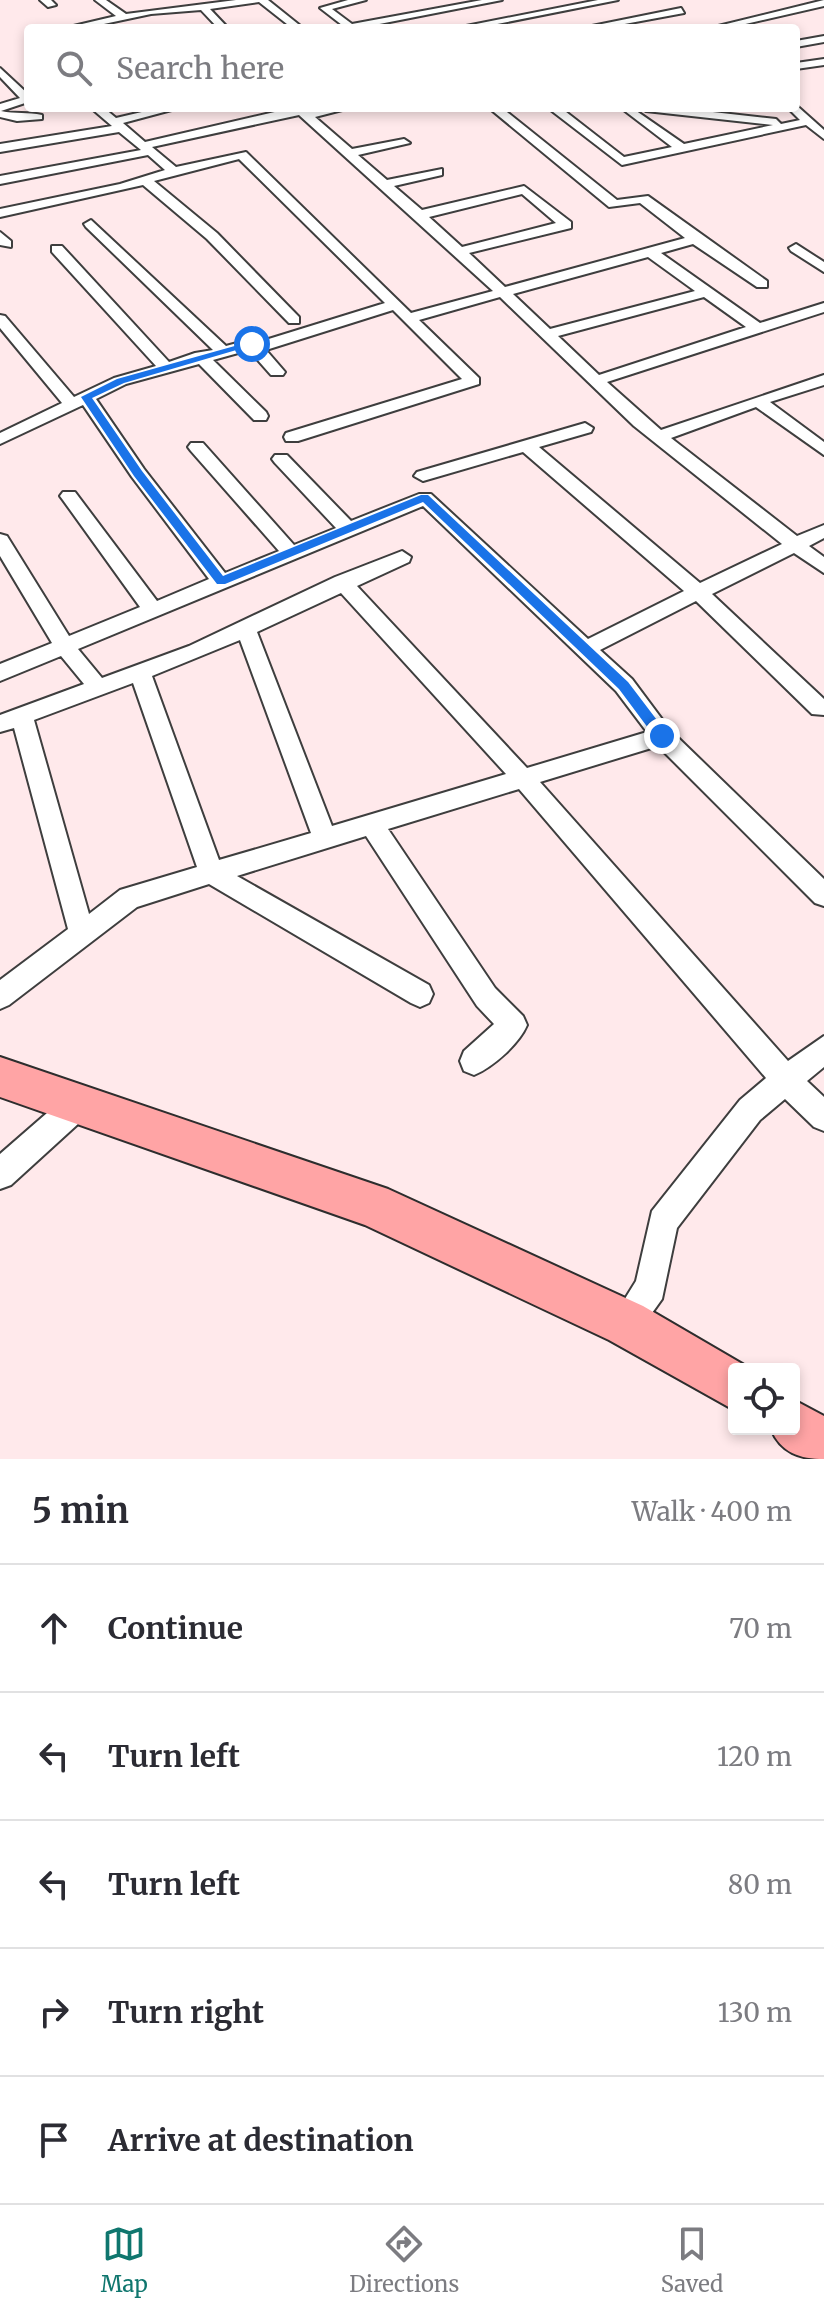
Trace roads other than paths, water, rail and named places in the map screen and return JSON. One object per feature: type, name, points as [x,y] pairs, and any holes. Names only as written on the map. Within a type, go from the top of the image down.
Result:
[{"type":"main road","points":[[0,1077],[372,1205],[626,1323],[728,1382]]},
{"type":"main road","points":[[800,1429],[824,1445]]},
{"type":"street","points":[[100,0],[124,17]]},
{"type":"street","points":[[90,24],[260,0],[293,24]]},
{"type":"street","points":[[343,24],[322,6],[361,0]]},
{"type":"street","points":[[364,24],[497,0]]},
{"type":"street","points":[[483,24],[613,0]]},
{"type":"street","points":[[660,0],[693,19]]},
{"type":"street","points":[[137,3],[164,24]]},
{"type":"street","points":[[732,24],[824,3]]},
{"type":"street","points":[[203,7],[219,24]]},
{"type":"street","points":[[609,24],[681,11]]},
{"type":"street","points":[[800,43],[824,39]]},
{"type":"street","points":[[800,66],[822,64]]},
{"type":"street","points":[[0,71],[24,95]]},
{"type":"street","points":[[0,111],[24,101]]},
{"type":"street","points":[[0,111],[17,118],[38,117]]},
{"type":"street","points":[[102,112],[174,171]]},
{"type":"street","points":[[0,148],[119,125],[160,112]]},
{"type":"street","points":[[0,180],[301,112],[385,184],[658,437],[824,567]]},
{"type":"street","points":[[500,112],[614,204],[643,199],[762,284]]},
{"type":"street","points":[[559,112],[622,161],[802,123]]},
{"type":"street","points":[[630,112],[683,149]]},
{"type":"street","points":[[688,112],[802,123],[824,136]]},
{"type":"street","points":[[796,112],[802,123]]},
{"type":"street","points":[[721,121],[746,135]]},
{"type":"street","points":[[349,153],[404,143]]},
{"type":"street","points":[[0,213],[146,181],[242,155],[473,381],[292,437]]},
{"type":"street","points":[[385,184],[438,172]]},
{"type":"street","points":[[146,181],[212,236],[294,320]]},
{"type":"street","points":[[419,215],[524,190],[566,225],[458,252]]},
{"type":"street","points":[[91,224],[221,350]]},
{"type":"street","points":[[408,318],[695,239]]},
{"type":"street","points":[[796,248],[824,268]]},
{"type":"street","points":[[57,249],[165,367]]},
{"type":"street","points":[[650,252],[757,328]]},
{"type":"street","points":[[545,335],[707,292]]},
{"type":"street","points":[[256,348],[395,305]]},
{"type":"street","points":[[595,381],[824,307]]},
{"type":"street","points":[[802,314],[824,329]]},
{"type":"street","points":[[0,319],[79,401],[221,581]]},
{"type":"street","points":[[0,439],[120,381],[221,350],[252,344],[277,372]]},
{"type":"street","points":[[200,356],[260,416]]},
{"type":"street","points":[[658,437],[824,380]]},
{"type":"street","points":[[758,401],[824,450]]},
{"type":"street","points":[[423,476],[585,428]]},
{"type":"street","points":[[527,446],[698,592],[820,708]]},
{"type":"street","points":[[197,447],[291,553]]},
{"type":"street","points":[[281,459],[348,529]]},
{"type":"street","points":[[69,496],[153,610]]},
{"type":"street","points":[[0,673],[425,498],[624,685],[662,736],[824,895]]},
{"type":"street","points":[[585,649],[824,531]]},
{"type":"street","points":[[0,540],[64,646],[98,687]]},
{"type":"street","points":[[82,935],[11,720],[140,672],[402,557]]},
{"type":"street","points":[[342,582],[523,778],[786,1080],[824,1117]]},
{"type":"street","points":[[245,628],[267,677],[293,760],[325,838]]},
{"type":"street","points":[[140,672],[179,775],[211,873],[420,994]]},
{"type":"street","points":[[0,996],[129,898],[662,736]]},
{"type":"street","points":[[371,824],[486,997],[513,1025],[474,1061]]},
{"type":"street","points":[[626,1323],[651,1288],[663,1222],[750,1110],[824,1049]]},
{"type":"street","points":[[0,1174],[80,1103]]}]
